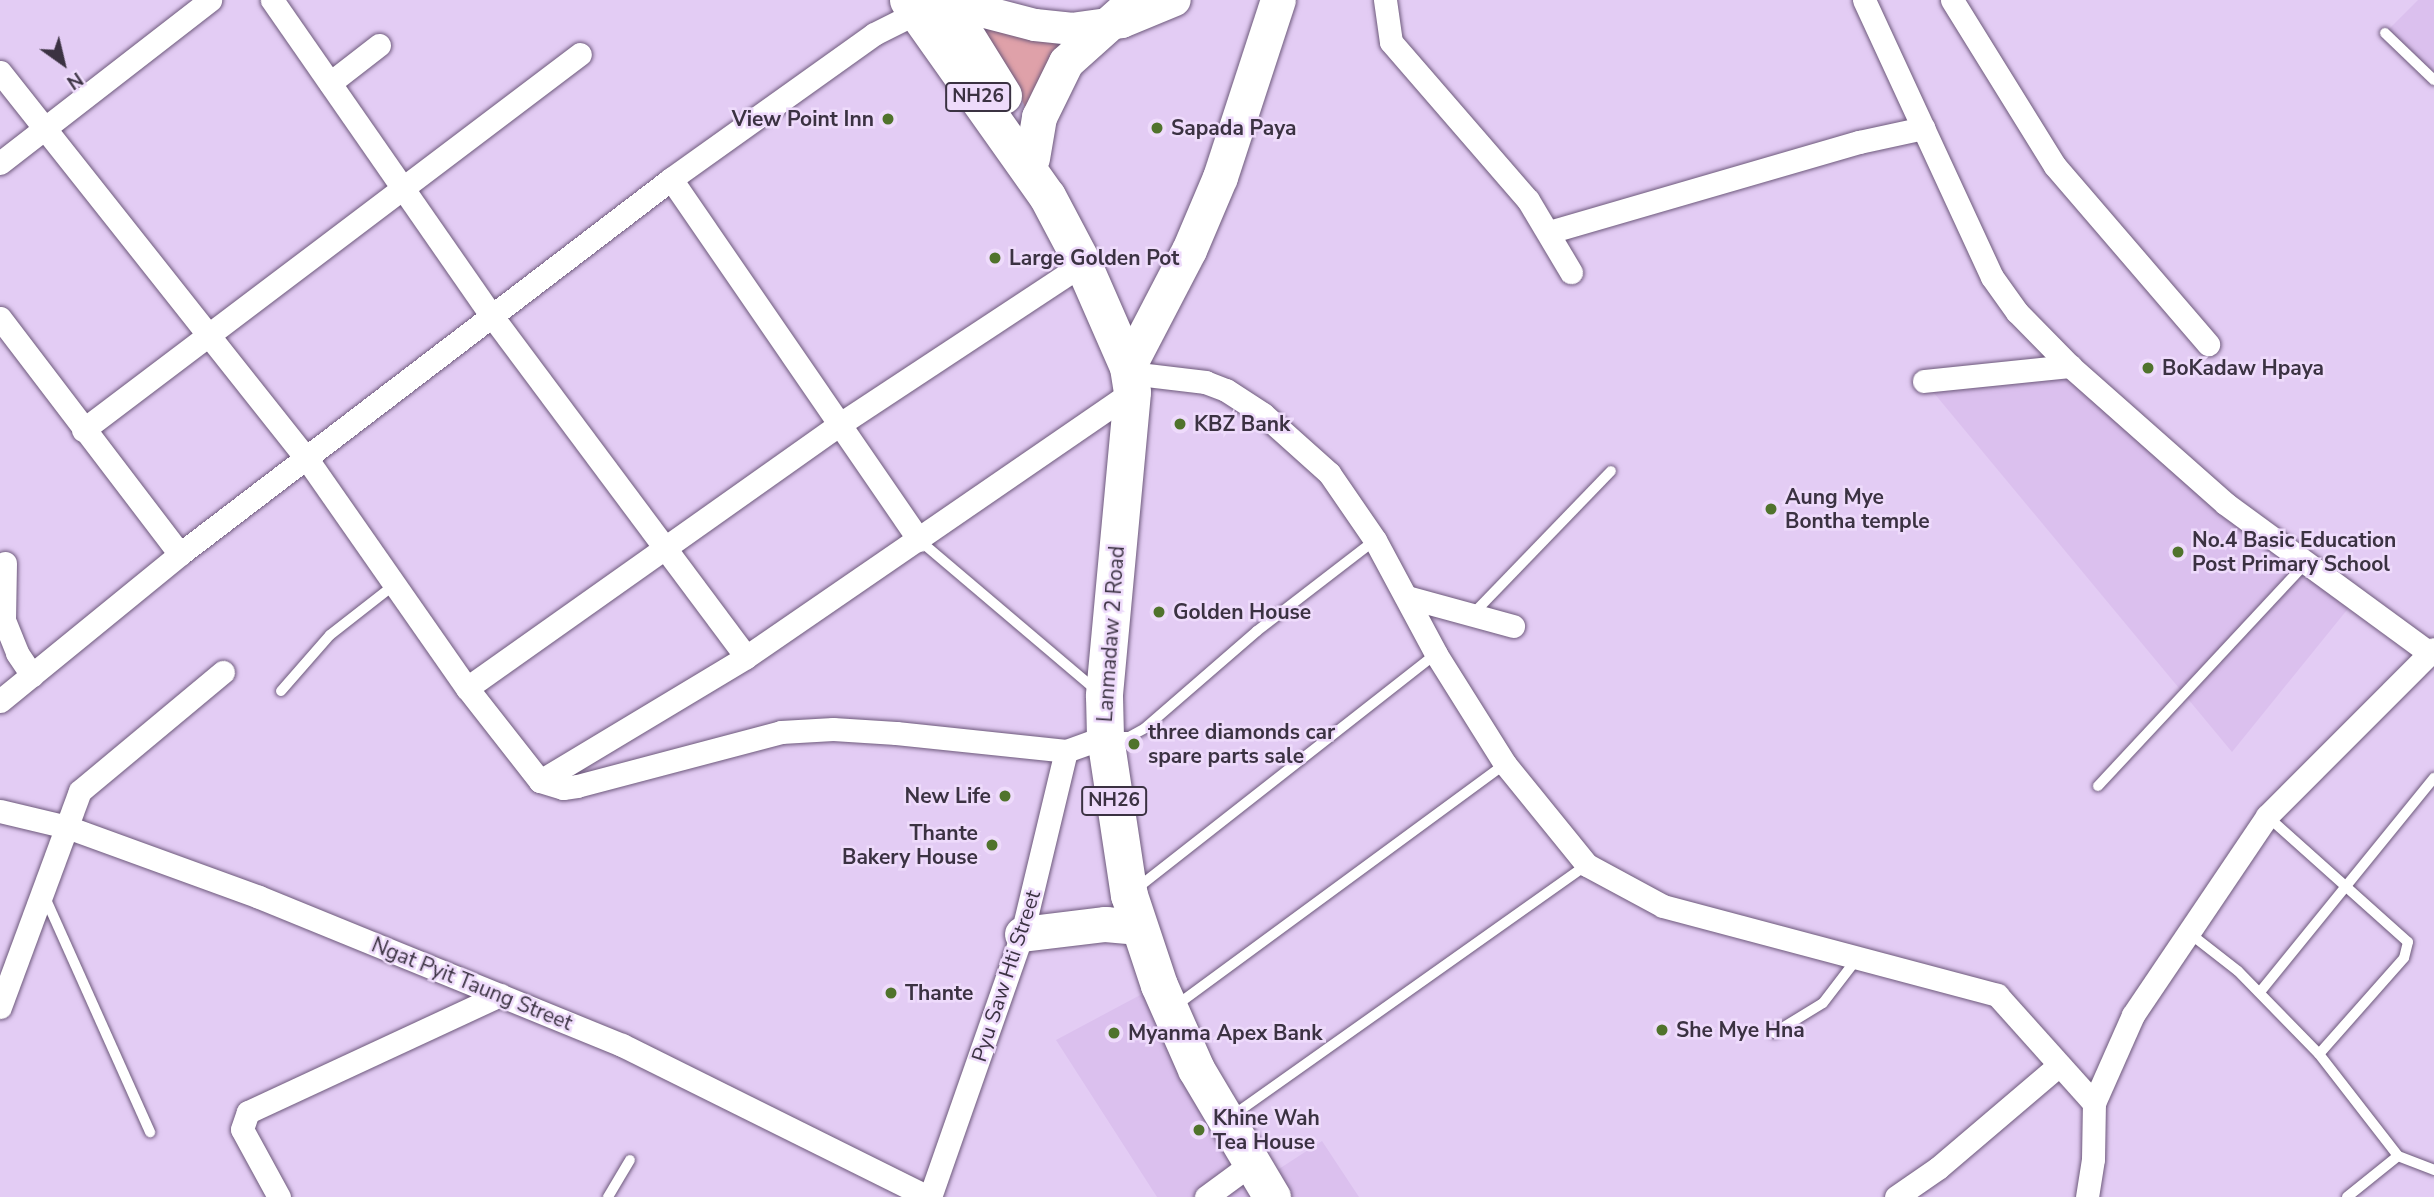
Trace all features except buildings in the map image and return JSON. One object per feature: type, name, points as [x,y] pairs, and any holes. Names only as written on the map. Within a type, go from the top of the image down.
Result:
[{"type":"highway","name":"NH26","points":[[931,3],[1046,196],[1083,264],[1130,377]]},
{"type":"highway","name":"NH26","points":[[931,3],[997,85],[1032,158],[1046,196]]},
{"type":"highway","name":"Lanmadaw 2 Road","points":[[1130,377],[1104,696],[1105,737],[1134,911],[1169,1010],[1224,1122],[1272,1197]]},
{"type":"main road","points":[[1032,158],[1039,117],[1066,62],[1100,27],[1135,0]]},
{"type":"main road","points":[[931,3],[1035,25],[1100,27],[1175,0]]},
{"type":"main road","points":[[1130,377],[1220,177],[1278,0]]},
{"type":"main road","points":[[1023,934],[1105,924],[1134,911]]},
{"type":"street","points":[[0,163],[210,0]]},
{"type":"street","points":[[272,0],[492,316],[663,551],[746,657]]},
{"type":"street","points":[[1385,0],[1391,42],[1528,200],[1571,272]]},
{"type":"street","points":[[1864,0],[1992,277],[2017,312],[2070,366],[2226,503],[2306,563],[2431,650],[2267,816],[2133,1015],[2094,1103],[2093,1159],[2087,1197]]},
{"type":"street","points":[[1952,0],[2055,166],[2208,344]]},
{"type":"street","points":[[0,701],[180,554],[671,179],[874,34],[931,3]]},
{"type":"street","points":[[330,83],[379,45]]},
{"type":"street","points":[[83,430],[580,54]]},
{"type":"street","points":[[0,72],[307,459],[467,688],[540,781],[563,788],[577,786],[747,740],[833,729],[1066,751],[1105,737]]},
{"type":"street","points":[[1549,232],[1859,142],[1923,128]]},
{"type":"street","points":[[671,179],[919,540]]},
{"type":"street","points":[[467,688],[840,424],[1083,264]]},
{"type":"street","points":[[0,318],[180,554]]},
{"type":"street","points":[[1924,381],[2070,366]]},
{"type":"street","points":[[540,781],[746,657],[919,540],[1130,377],[1205,382],[1263,414],[1329,473],[1375,540],[1436,654],[1506,764],[1587,865],[1663,906],[1856,960],[1997,995],[2094,1103]]},
{"type":"street","points":[[5,563],[4,620],[16,653],[32,676]]},
{"type":"street","points":[[1407,597],[1470,617],[1513,626]]},
{"type":"street","points":[[0,1007],[44,895],[80,792],[223,672]]},
{"type":"street","name":"Pyu Saw Hti Street","points":[[929,1197],[1023,934],[1066,751]]},
{"type":"street","name":"Ngat Pyit Taung Street","points":[[0,811],[67,827],[259,897],[622,1045],[929,1197]]},
{"type":"street","points":[[279,1197],[242,1129],[248,1112],[500,995]]},
{"type":"street","points":[[1896,1197],[1938,1168],[2059,1065]]},
{"type":"street","points":[[1206,1197],[1251,1164]]},
{"type":"lane","points":[[2385,33],[2434,80]]},
{"type":"lane","points":[[1470,617],[1611,471]]},
{"type":"lane","points":[[919,540],[1104,696]]},
{"type":"lane","points":[[1105,737],[1129,737],[1145,728],[1257,631],[1375,540]]},
{"type":"lane","points":[[2098,786],[2306,563]]},
{"type":"lane","points":[[281,691],[330,635],[394,585]]},
{"type":"lane","points":[[1134,911],[1436,654]]},
{"type":"lane","points":[[1169,1010],[1506,764]]},
{"type":"lane","points":[[2260,992],[2434,778]]},
{"type":"lane","points":[[2267,816],[2408,942],[2409,949],[2319,1054]]},
{"type":"lane","points":[[1224,1122],[1587,865]]},
{"type":"lane","points":[[44,895],[150,1132]]},
{"type":"lane","points":[[2188,932],[2260,992],[2319,1054],[2398,1156],[2434,1170]]},
{"type":"lane","points":[[1774,1033],[1823,1003],[1856,960]]},
{"type":"lane","points":[[2347,1197],[2398,1156]]},
{"type":"lane","points":[[608,1197],[630,1160]]},
{"type":"shaded area","points":[[2418,0],[2434,0],[2434,80],[2385,33]]},
{"type":"shaded area","points":[[979,24],[1072,37],[1030,118],[1016,87]]},
{"type":"shaded area","name":"No.4 Basic Education Post Primary School","points":[[2070,366],[2355,600],[2232,752],[1924,381]]},
{"type":"shaded area","points":[[1159,985],[1259,1182],[1322,1141],[1359,1197],[1157,1197],[1056,1040]]},
{"type":"place","name":"View Point Inn","points":[[888,119]]},
{"type":"place","name":"Sapada Paya","points":[[1157,128]]},
{"type":"place","name":"Large Golden Pot","points":[[995,258]]},
{"type":"place","name":"BoKadaw Hpaya","points":[[2148,368]]},
{"type":"place","name":"KBZ Bank","points":[[1180,424]]},
{"type":"place","name":"Aung Mye Bontha temple","points":[[1771,509]]},
{"type":"place","name":"No.4 Basic Education Post Primary School","points":[[2178,552]]},
{"type":"place","name":"Golden House","points":[[1159,612]]},
{"type":"place","name":"three diamonds car spare parts sale","points":[[1134,744]]},
{"type":"place","name":"New Life","points":[[1005,796]]},
{"type":"place","name":"Thante Bakery House","points":[[992,845]]},
{"type":"place","name":"Thante","points":[[891,993]]},
{"type":"place","name":"She Mye Hna","points":[[1662,1030]]},
{"type":"place","name":"Myanma Apex Bank","points":[[1114,1033]]},
{"type":"place","name":"Khine Wah Tea House","points":[[1199,1130]]}]
